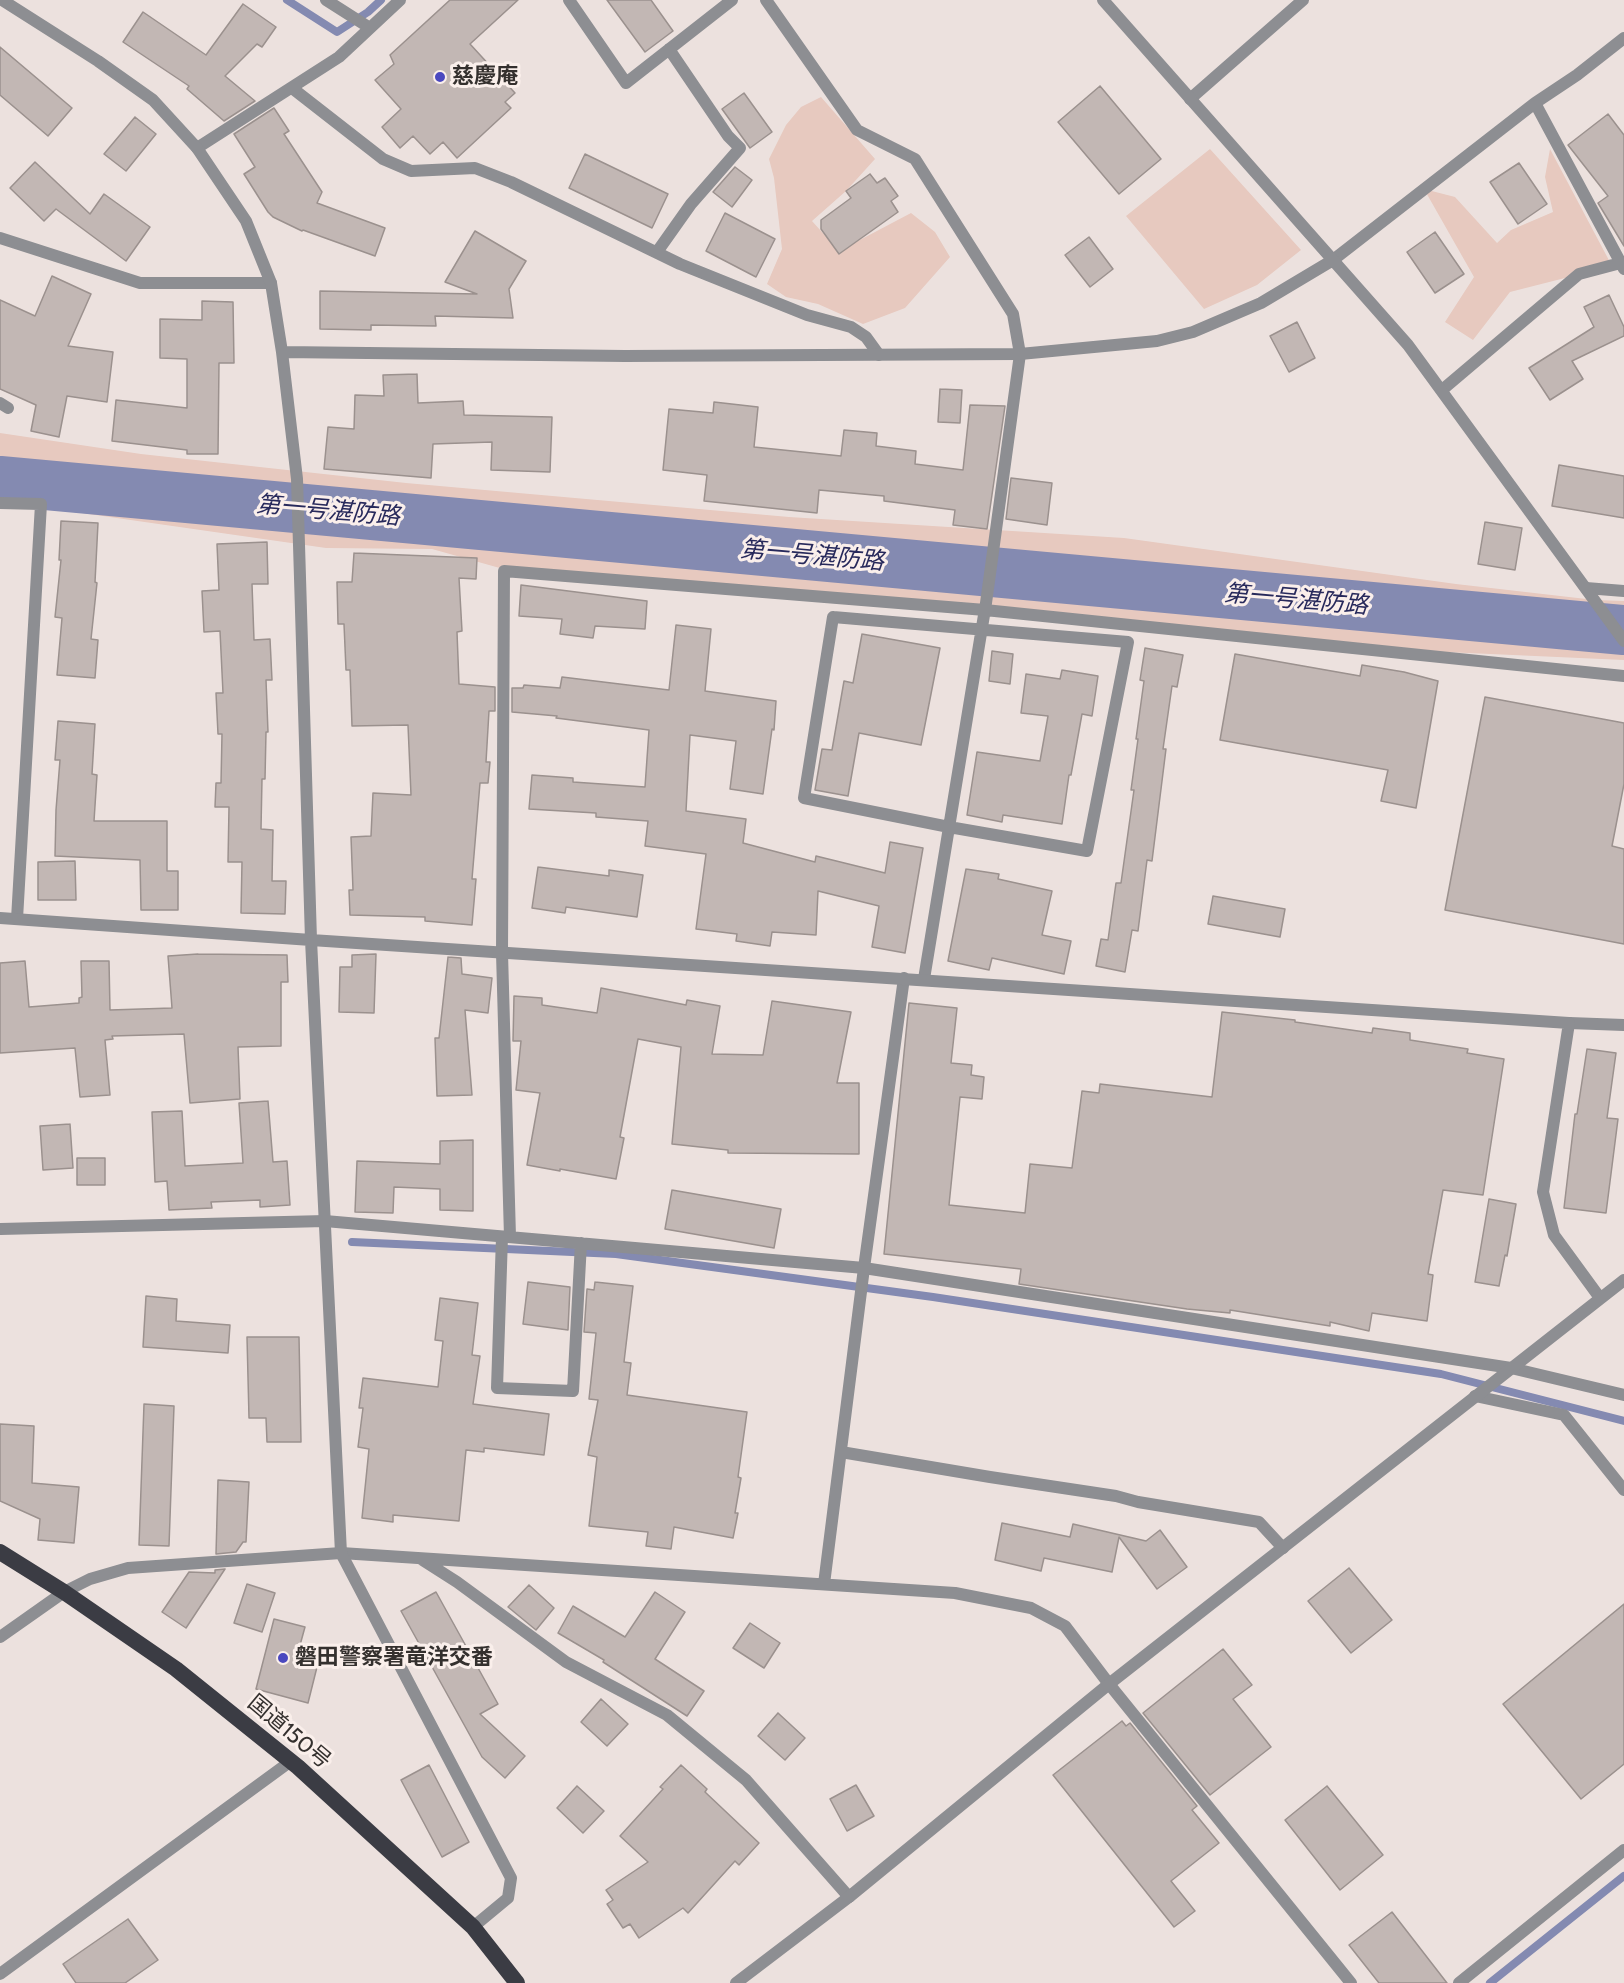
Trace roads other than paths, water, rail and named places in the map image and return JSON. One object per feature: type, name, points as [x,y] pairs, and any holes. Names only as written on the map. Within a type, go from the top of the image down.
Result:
[{"type":"highway","name":"国道150号","points":[[0,1552],[64,1592],[176,1669],[291,1761],[473,1927],[517,1983]]},
{"type":"street","points":[[2,0],[98,61],[153,100],[197,148],[246,222],[271,283],[282,352],[297,479],[300,531],[311,940],[341,1553],[511,1878],[508,1898],[473,1927]]},
{"type":"street","points":[[326,0],[369,27]]},
{"type":"street","points":[[197,148],[339,57],[399,0]]},
{"type":"street","points":[[569,0],[626,83],[732,0]]},
{"type":"street","points":[[766,0],[857,130],[915,159],[1013,314],[1020,354],[995,542],[924,980]]},
{"type":"street","points":[[1103,0],[1408,345],[1624,641]]},
{"type":"street","points":[[1190,99],[1303,0]]},
{"type":"street","points":[[282,352],[625,356],[1020,354],[1157,341],[1192,332],[1261,303],[1333,260],[1535,103],[1577,75],[1624,38]]},
{"type":"street","points":[[657,252],[691,204],[740,148],[728,136],[669,49]]},
{"type":"street","points":[[292,88],[383,159],[411,171],[475,168],[511,182],[680,264],[807,315],[851,327],[866,337],[879,355]]},
{"type":"street","points":[[1442,390],[1579,274],[1623,265],[1535,103]]},
{"type":"street","points":[[0,238],[140,283],[271,283]]},
{"type":"street","points":[[0,503],[41,504],[17,919]]},
{"type":"street","points":[[581,1244],[573,1390],[496,1388],[502,1256],[505,1238],[502,952],[504,571],[985,606],[1624,676]]},
{"type":"street","points":[[1586,588],[1624,591]]},
{"type":"street","points":[[832,618],[1128,642],[1087,851],[949,827],[804,798],[832,618]]},
{"type":"street","points":[[0,918],[1624,1025]]},
{"type":"street","points":[[824,1584],[904,978]]},
{"type":"street","points":[[1569,1023],[1543,1192],[1554,1235],[1600,1298]]},
{"type":"street","points":[[0,1229],[325,1221],[864,1269],[1511,1368],[1624,1395]]},
{"type":"street","points":[[737,1983],[849,1898],[1109,1684],[1624,1280]]},
{"type":"street","points":[[1475,1396],[1564,1415],[1624,1490]]},
{"type":"street","points":[[841,1452],[1116,1496],[1138,1502],[1259,1522],[1282,1548]]},
{"type":"street","points":[[0,1636],[64,1592],[90,1579],[128,1568],[341,1553],[955,1593],[1031,1608],[1065,1626],[1109,1684],[1351,1983]]},
{"type":"street","points":[[420,1558],[457,1582],[566,1662],[667,1715],[746,1780],[849,1898]]},
{"type":"street","points":[[0,1974],[291,1761]]},
{"type":"street","points":[[1459,1983],[1624,1851]]},
{"type":"waterway","points":[[287,0],[337,32],[368,12],[381,0]]},
{"type":"waterway","name":"第一号湛防路","points":[[0,481],[1624,630]]},
{"type":"waterway","points":[[352,1242],[616,1254],[933,1297],[1441,1374],[1624,1421]]},
{"type":"waterway","points":[[1490,1983],[1624,1876]]},
{"type":"place","name":"慈慶庵","points":[[440,77]]},
{"type":"place","name":"磐田警察署竜洋交番","points":[[283,1658]]}]
